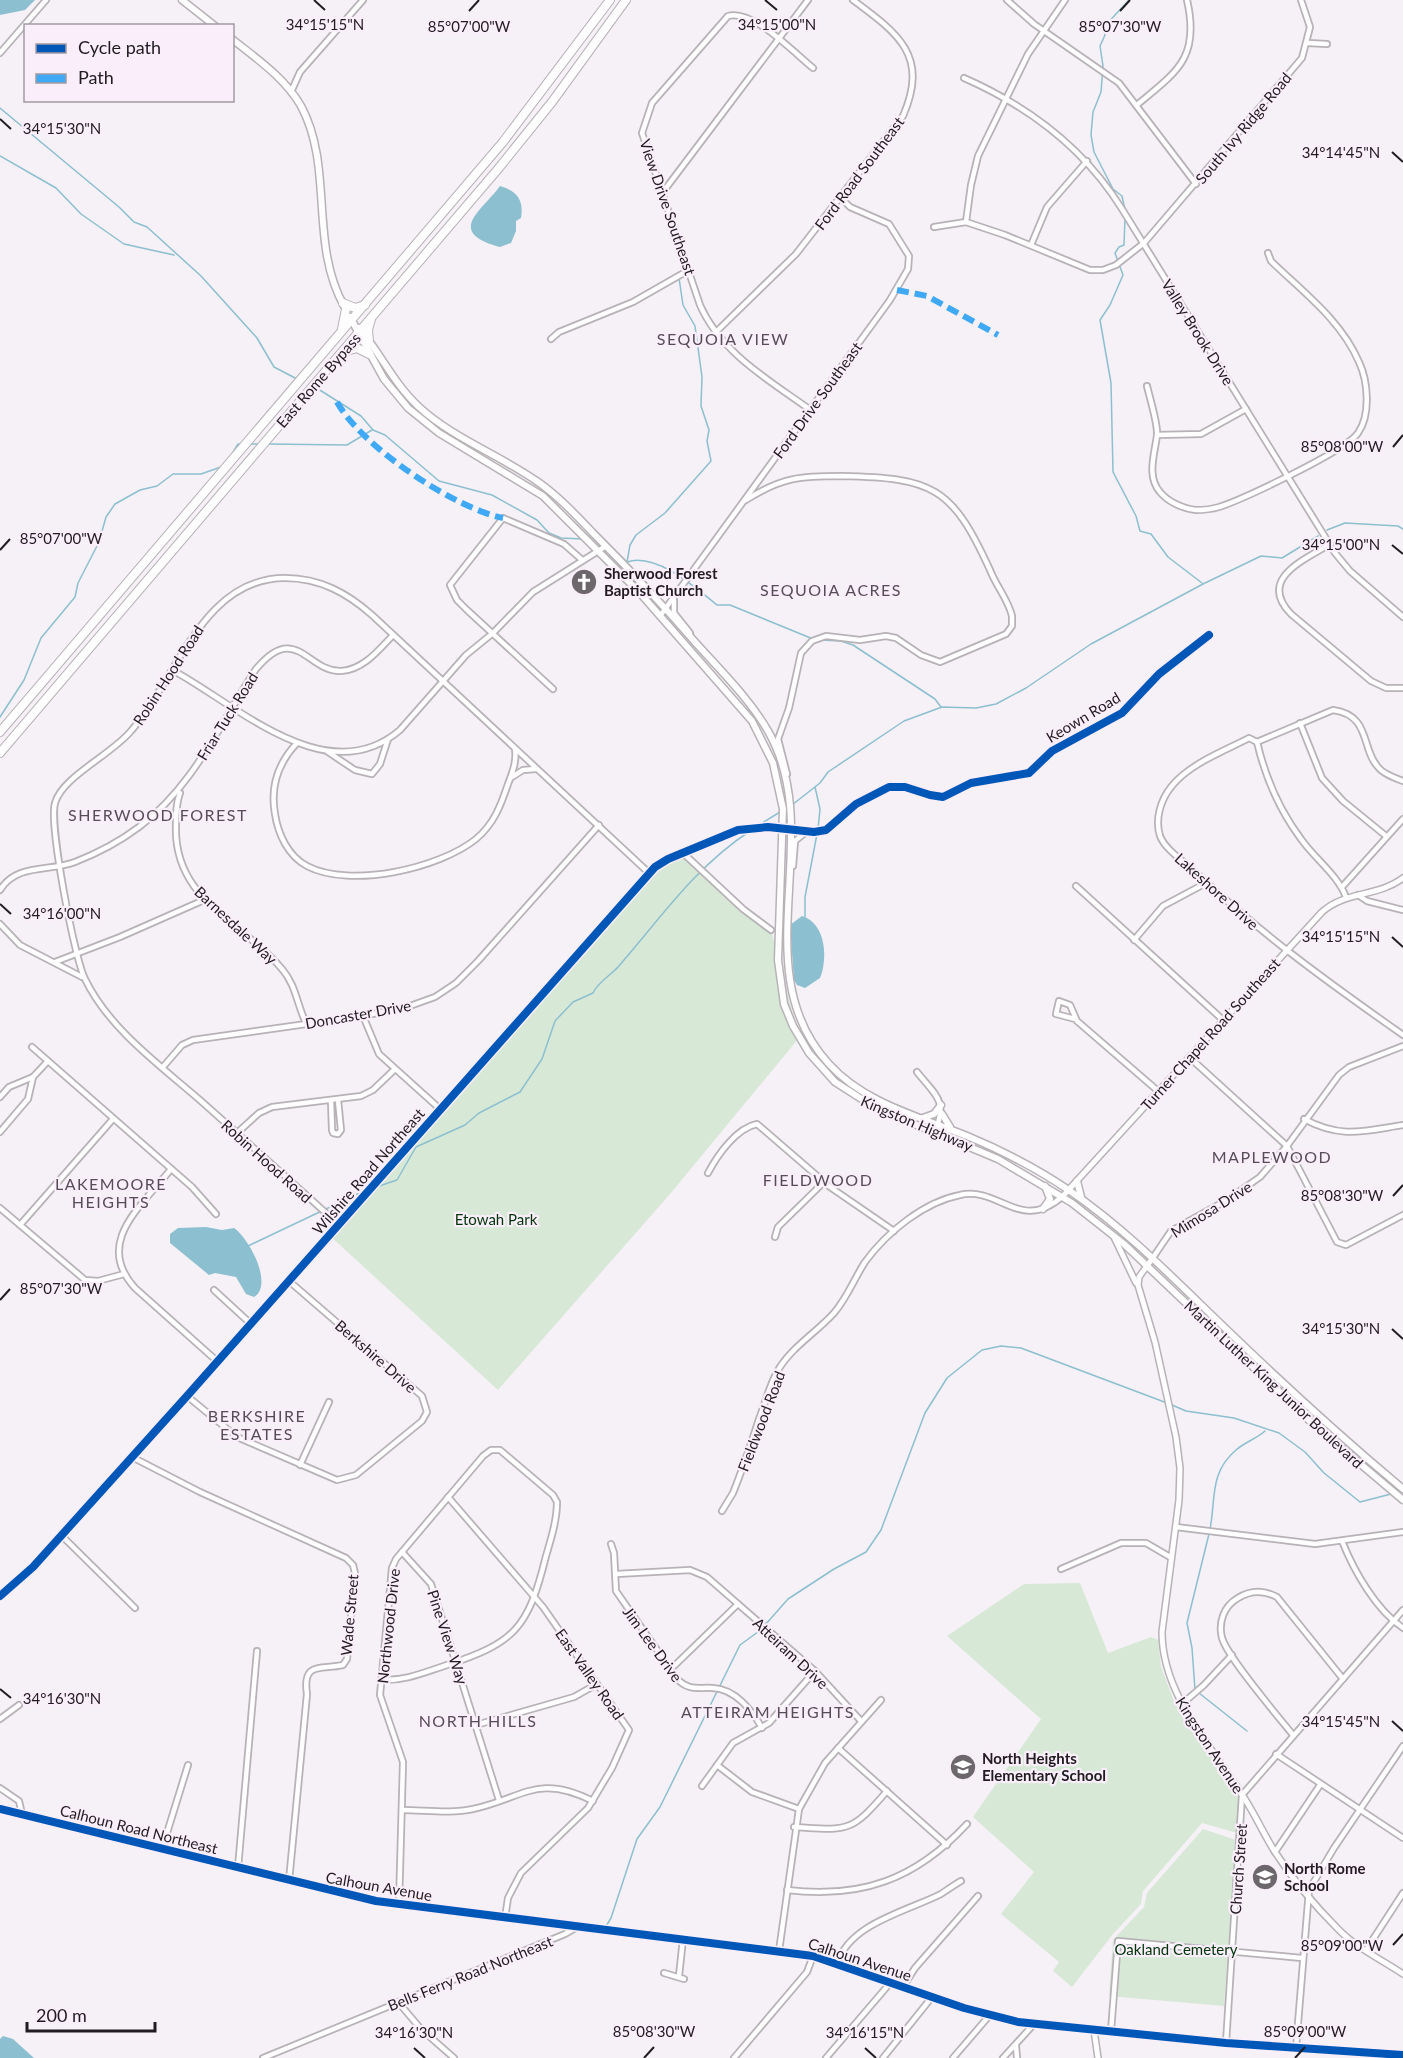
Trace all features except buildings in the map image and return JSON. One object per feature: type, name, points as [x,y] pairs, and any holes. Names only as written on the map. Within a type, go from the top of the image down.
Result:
[{"type":"highway","name":"East Rome Bypass","points":[[0,732],[503,142],[610,0]]},
{"type":"highway","name":"East Rome Bypass","points":[[0,753],[518,144],[626,0]]},
{"type":"highway","points":[[341,333],[344,306],[355,308],[365,305]]},
{"type":"highway","points":[[369,341],[368,330],[372,316]]},
{"type":"highway","points":[[341,353],[357,348],[369,354]]},
{"type":"main road","points":[[182,0],[212,24]]},
{"type":"main road","points":[[234,41],[277,76],[291,92],[306,118],[314,145],[327,263],[344,306],[359,332]]},
{"type":"main road","name":"Kingston Highway","points":[[359,332],[369,341],[389,373],[422,410],[435,421],[543,485],[606,546],[744,697],[767,729],[778,752],[792,810],[788,976],[794,1005],[808,1036],[827,1063],[849,1083],[888,1104],[1007,1154],[1083,1200]]},
{"type":"main road","name":"Kingston Highway","points":[[359,332],[388,386],[413,414],[439,434],[537,491],[597,549],[660,616],[738,704],[761,735],[776,770],[783,809],[779,975],[787,1011],[800,1040],[822,1070],[850,1093],[874,1107],[990,1155],[1063,1196],[1111,1233],[1148,1266]]},
{"type":"main road","points":[[922,1118],[934,1114],[941,1105]]},
{"type":"main road","points":[[942,1114],[952,1130]]},
{"type":"main road","points":[[1077,1181],[1077,1188],[1083,1200],[1152,1258]]},
{"type":"main road","points":[[1042,1184],[1050,1196],[1048,1204],[1043,1209]]},
{"type":"main road","name":"Martin Luther King Junior Boulevard","points":[[1152,1258],[1311,1410],[1403,1489]]},
{"type":"main road","name":"Martin Luther King Junior Boulevard","points":[[1148,1266],[1312,1423],[1403,1500]]},
{"type":"street","points":[[25,24],[46,0]]},
{"type":"street","points":[[291,92],[300,72],[363,0]]},
{"type":"street","points":[[663,192],[808,0]]},
{"type":"street","name":"Ford Road Southeast","points":[[716,332],[782,270],[841,198],[903,116],[914,88],[911,65],[902,42],[886,24],[854,0]]},
{"type":"street","points":[[1007,0],[1044,31],[1107,72],[1138,104],[1196,184]]},
{"type":"street","points":[[966,222],[970,185],[978,156],[1028,54],[1065,0]]},
{"type":"street","points":[[1138,104],[1170,79],[1186,53],[1192,21],[1187,0]]},
{"type":"street","points":[[1301,0],[1311,27],[1308,43],[1327,44]]},
{"type":"street","name":"View Drive Southeast","points":[[809,409],[746,363],[716,332],[700,305],[642,133],[652,103],[728,16],[736,14],[750,18],[813,68]]},
{"type":"street","points":[[0,53],[24,25]]},
{"type":"street","name":"South Ivy Ridge Road","points":[[1031,245],[1068,263],[1096,271],[1122,261],[1144,243],[1196,184],[1299,63],[1308,43]]},
{"type":"street","name":"Valley Brook Drive","points":[[964,78],[1007,99],[1048,126],[1087,161],[1114,196],[1144,243],[1329,544],[1350,571],[1403,616]]},
{"type":"street","points":[[934,227],[966,222],[1031,245],[1047,207],[1087,161]]},
{"type":"street","name":"Ford Drive Southeast","points":[[660,616],[890,300],[909,264],[909,256],[889,224],[850,207],[841,198]]},
{"type":"street","points":[[1147,387],[1157,435],[1153,453],[1156,485],[1160,492],[1176,505],[1195,510],[1219,507],[1287,475],[1345,446],[1359,432],[1365,413],[1366,383],[1360,364],[1340,327],[1270,261],[1268,253]]},
{"type":"street","points":[[551,339],[559,332],[655,291],[689,270]]},
{"type":"street","points":[[1157,435],[1201,434],[1246,409]]},
{"type":"street","points":[[746,500],[778,481],[800,476],[887,477],[922,484],[947,501],[959,513],[1012,616],[1012,626],[1006,634],[940,663],[928,659],[892,637],[860,640],[832,636],[817,638],[801,653],[789,708],[778,742],[785,760],[788,786]]},
{"type":"street","points":[[553,689],[457,600],[450,585],[503,518],[564,544],[581,559]]},
{"type":"street","points":[[1329,544],[1283,576],[1279,591],[1283,605],[1371,681],[1386,688],[1403,689]]},
{"type":"street","points":[[174,671],[297,743],[328,752],[352,752],[388,739],[410,720],[466,655],[493,633],[533,592],[581,559],[606,546]]},
{"type":"street","name":"Robin Hood Road","points":[[338,1224],[163,1067],[109,1015],[85,980],[77,954],[54,812],[61,791],[129,735],[174,671],[199,628],[218,606],[235,593],[266,580],[295,579],[329,586],[355,600],[649,873]]},
{"type":"street","points":[[675,597],[674,613],[700,648]]},
{"type":"street","name":"Friar Tuck Road","points":[[0,890],[9,879],[22,872],[61,866],[106,848],[165,806],[181,788],[255,669],[268,655],[279,650],[296,650],[327,667],[344,670],[366,662],[393,635]]},
{"type":"street","name":"Keown Road","points":[[792,831],[821,831],[831,827],[856,804],[889,787],[905,787],[930,795],[944,796],[971,783],[1029,773],[1052,752],[1122,713],[1159,674],[1209,635]]},
{"type":"street","points":[[1346,897],[1342,887],[1301,839],[1289,821],[1268,779],[1257,742],[1333,710],[1341,711],[1362,729],[1378,769],[1403,781]]},
{"type":"street","points":[[1300,723],[1322,778],[1343,801],[1386,836]]},
{"type":"street","points":[[767,729],[773,733],[781,730]]},
{"type":"street","name":"Lakeshore Drive","points":[[1257,742],[1249,738],[1173,781],[1165,795],[1158,822],[1160,836],[1168,847],[1206,882],[1286,952],[1403,1035]]},
{"type":"street","points":[[328,752],[363,774],[372,774],[380,764],[388,739]]},
{"type":"street","points":[[297,743],[283,759],[277,772],[273,801],[277,826],[287,848],[297,859],[308,866],[329,873],[362,875],[390,872],[454,853],[487,828],[501,805],[516,760],[514,747]]},
{"type":"street","points":[[348,766],[352,752]]},
{"type":"street","points":[[509,780],[523,770],[539,770]]},
{"type":"street","name":"Barnesdale Way","points":[[181,788],[176,835],[180,861],[187,876],[204,900],[272,957],[285,972],[292,983],[306,1023]]},
{"type":"street","points":[[165,806],[171,805],[177,809]]},
{"type":"street","points":[[1342,887],[1403,819]]},
{"type":"street","name":"Doncaster Drive","points":[[163,1067],[182,1045],[193,1040],[363,1016],[427,1001],[456,983],[478,961],[599,825]]},
{"type":"street","name":"Wilshire Road Northeast","points":[[0,1596],[24,1575],[62,1535],[218,1362],[649,873],[660,863],[738,830],[752,828],[792,831]]},
{"type":"street","points":[[789,883],[795,841],[808,831]]},
{"type":"street","points":[[683,853],[751,917],[771,930]]},
{"type":"street","name":"Turner Chapel Road Southeast","points":[[1063,1196],[1326,908],[1346,897],[1385,889],[1403,878]]},
{"type":"street","points":[[1134,940],[1163,906],[1206,882]]},
{"type":"street","points":[[1076,886],[1223,1020]]},
{"type":"street","points":[[1357,895],[1367,901],[1403,910]]},
{"type":"street","points":[[56,962],[204,900]]},
{"type":"street","points":[[0,924],[20,945],[56,962],[85,980]]},
{"type":"street","points":[[1075,1019],[1070,1005],[1059,1001],[1056,1014],[1075,1019],[1158,1091]]},
{"type":"street","points":[[363,1016],[375,1047],[394,1070],[440,1109]]},
{"type":"street","name":"Mimosa Drive","points":[[1152,1258],[1171,1231],[1249,1186],[1287,1146],[1304,1119],[1339,1075],[1349,1067],[1403,1046]]},
{"type":"street","points":[[32,1047],[192,1187],[216,1214]]},
{"type":"street","points":[[1189,1057],[1287,1146],[1337,1241],[1346,1245],[1403,1215]]},
{"type":"street","points":[[0,1097],[9,1087],[33,1077],[48,1061]]},
{"type":"street","points":[[237,1133],[259,1113],[272,1107],[331,1101],[366,1094],[394,1070]]},
{"type":"street","points":[[917,1072],[941,1105],[942,1114],[935,1132]]},
{"type":"street","points":[[0,1132],[28,1099],[33,1077]]},
{"type":"street","points":[[331,1101],[332,1130],[333,1133],[338,1134],[341,1130],[338,1100]]},
{"type":"street","points":[[20,1225],[113,1119]]},
{"type":"street","points":[[1304,1119],[1324,1130],[1336,1133],[1403,1125]]},
{"type":"street","points":[[708,1173],[722,1152],[744,1130],[757,1124],[824,1182],[894,1231]]},
{"type":"street","points":[[171,1169],[123,1228],[118,1247],[124,1274],[135,1288],[218,1362]]},
{"type":"street","points":[[775,1238],[778,1227],[824,1182]]},
{"type":"street","name":"Fieldwood Road","points":[[722,1511],[737,1482],[776,1373],[808,1336],[837,1310],[866,1261],[894,1231],[936,1203],[962,1194],[981,1196],[1017,1210],[1029,1212],[1043,1209]]},
{"type":"street","points":[[1043,1209],[1063,1196]]},
{"type":"street","points":[[0,1208],[85,1280],[98,1281],[124,1274]]},
{"type":"street","name":"Kingston Avenue","points":[[1111,1233],[1138,1285],[1155,1342],[1179,1455],[1180,1484],[1176,1527],[1170,1557],[1162,1646],[1171,1679],[1182,1704],[1242,1795],[1275,1852],[1308,1895],[1339,1930],[1403,1974]]},
{"type":"street","points":[[1138,1285],[1139,1277],[1152,1258]]},
{"type":"street","name":"Berkshire Drive","points":[[187,1396],[237,1437],[330,1479],[347,1479],[356,1475],[422,1421],[426,1416],[427,1406],[415,1389],[289,1281]]},
{"type":"street","points":[[214,1290],[251,1324]]},
{"type":"street","points":[[300,1465],[329,1402]]},
{"type":"street","name":"Northwood Drive","points":[[399,1905],[403,1762],[380,1698],[393,1568],[402,1552],[483,1455],[491,1450],[503,1453],[556,1499],[556,1516],[535,1597]]},
{"type":"street","name":"Wade Street","points":[[132,1457],[200,1492],[346,1558],[354,1568],[347,1659],[343,1665],[317,1667],[308,1675],[305,1683],[307,1694],[289,1881]]},
{"type":"street","name":"East Valley Road","points":[[448,1497],[535,1597],[629,1733],[593,1801],[520,1873],[508,1898],[504,1918]]},
{"type":"street","points":[[1176,1527],[1299,1543],[1342,1541],[1403,1532]]},
{"type":"street","points":[[62,1535],[135,1608]]},
{"type":"street","points":[[1342,1541],[1348,1556],[1369,1589],[1393,1621],[1403,1628]]},
{"type":"street","points":[[1061,1569],[1120,1543],[1146,1544],[1170,1557]]},
{"type":"street","name":"Jim Lee Drive","points":[[611,1544],[616,1574],[615,1588],[670,1670],[688,1688],[712,1688],[726,1691],[755,1715],[762,1728]]},
{"type":"street","name":"Pine View Way","points":[[402,1552],[431,1584],[499,1800]]},
{"type":"street","name":"Atteiram Drive","points":[[616,1574],[690,1570],[707,1577],[814,1671],[861,1721]]},
{"type":"street","points":[[1293,1735],[1232,1655],[1222,1636],[1225,1611],[1234,1600],[1247,1593],[1265,1592],[1282,1600],[1343,1678]]},
{"type":"street","points":[[381,1680],[402,1679],[480,1654],[502,1643],[526,1616],[535,1597]]},
{"type":"street","points":[[670,1670],[738,1604]]},
{"type":"street","points":[[1242,1795],[1403,1610]]},
{"type":"street","points":[[238,1868],[257,1651]]},
{"type":"street","points":[[1182,1704],[1204,1685],[1232,1655]]},
{"type":"street","points":[[702,1786],[737,1739],[762,1728],[774,1719],[814,1671]]},
{"type":"street","points":[[476,1725],[574,1697],[597,1684]]},
{"type":"street","points":[[779,1951],[794,1827],[799,1809],[819,1771],[882,1700]]},
{"type":"street","points":[[0,1719],[19,1705]]},
{"type":"street","points":[[1296,2048],[1308,1895],[1334,1848],[1403,1746]]},
{"type":"street","points":[[838,1748],[947,1845]]},
{"type":"street","points":[[1276,1754],[1403,1838]]},
{"type":"street","points":[[162,1849],[188,1765]]},
{"type":"street","points":[[717,1765],[752,1792],[799,1809]]},
{"type":"street","points":[[1275,1852],[1320,1785]]},
{"type":"street","points":[[0,1788],[19,1801],[21,1814]]},
{"type":"street","points":[[402,1810],[464,1810],[540,1788],[570,1791],[593,1801]]},
{"type":"street","points":[[794,1827],[831,1830],[848,1827],[862,1819],[887,1791]]},
{"type":"street","name":"Church Street","points":[[1226,2043],[1242,1795]]},
{"type":"street","name":"Calhoun Road Northeast","points":[[0,1809],[272,1877]]},
{"type":"street","points":[[787,1890],[819,1894],[850,1891],[915,1869],[947,1845],[967,1824]]},
{"type":"street","name":"Calhoun Avenue","points":[[272,1877],[399,1905],[813,1956],[988,2016],[1034,2024],[1226,2043],[1403,2055]]},
{"type":"street","points":[[838,1963],[849,1944],[866,1930],[881,1920],[942,1893],[960,1881]]},
{"type":"street","points":[[1366,1950],[1403,1893]]},
{"type":"street","points":[[903,1987],[915,1968],[978,1896]]},
{"type":"street","name":"Bells Ferry Road Northeast","points":[[263,2058],[566,1934],[577,1927]]},
{"type":"street","points":[[664,1973],[681,1977],[683,1939]]},
{"type":"street","points":[[1111,2031],[1118,1941],[1302,1958]]},
{"type":"street","points":[[734,2058],[807,1972],[813,1956]]},
{"type":"street","points":[[826,2058],[891,1982]]},
{"type":"street","points":[[883,2058],[932,1997]]},
{"type":"street","points":[[398,2002],[421,2029],[454,2058]]},
{"type":"street","points":[[953,2058],[988,2016]]},
{"type":"street","points":[[1003,2058],[1034,2024]]},
{"type":"street","points":[[1094,2030],[1098,2058]]},
{"type":"street","points":[[1016,2046],[1017,2058]]},
{"type":"street","points":[[1334,2058],[1336,2050]]},
{"type":"green space","name":"Etowah Park","points":[[683,853],[771,930],[799,1038],[670,1194],[498,1390],[329,1235],[655,867]]},
{"type":"green space","points":[[1080,1583],[1108,1653],[1151,1637],[1158,1640],[1161,1667],[1174,1701],[1239,1799],[1237,1833],[1202,1823],[1143,1891],[1141,1904],[1113,1934],[1072,1987],[1053,1971],[1059,1962],[1001,1914],[1034,1872],[973,1817],[1041,1719],[947,1636],[1024,1584]]},
{"type":"green space","name":"Oakland Cemetery","points":[[1203,1829],[1236,1840],[1224,2006],[1109,1996],[1113,1940],[1144,1907],[1147,1893]]},
{"type":"water","points":[[0,0],[35,0],[25,10],[0,15]]},
{"type":"water","points":[[500,186],[518,197],[522,212],[521,218],[516,221],[516,231],[511,243],[500,247],[474,235],[471,227],[478,212]]},
{"type":"water","points":[[802,916],[816,926],[823,942],[824,952],[820,978],[805,988],[797,985],[794,980],[790,925]]},
{"type":"water","points":[[206,1227],[222,1230],[234,1228],[246,1241],[260,1273],[259,1291],[254,1297],[246,1294],[236,1277],[215,1273],[209,1275],[170,1243],[170,1234],[178,1228]]},
{"type":"water","points":[[3,2036],[13,2039],[34,2058],[0,2058],[0,2039]]},
{"type":"waterway","points":[[1125,210],[1122,196],[1113,189],[1094,152],[1091,135],[1093,112],[1101,92],[1103,66],[1100,46],[1105,35],[1103,28],[1129,0]]},
{"type":"waterway","points":[[0,108],[134,222],[147,227],[201,276],[257,338],[274,367],[297,379]]},
{"type":"waterway","points":[[0,156],[56,188],[81,214],[124,244],[174,255]]},
{"type":"waterway","points":[[1125,218],[1124,245],[1119,247],[1115,253],[1123,275],[1110,305],[1100,320],[1111,383],[1113,472],[1136,516],[1140,531],[1151,534],[1168,557],[1202,583]]},
{"type":"waterway","points":[[627,562],[630,545],[636,535],[665,513],[711,461],[707,441],[709,430],[701,406],[702,377],[695,326],[683,305],[679,278]]},
{"type":"waterway","points":[[315,387],[361,416],[373,430],[385,435],[439,481],[492,495],[537,520],[549,533],[561,538],[583,539]]},
{"type":"waterway","points":[[268,444],[347,445],[372,430]]},
{"type":"waterway","points":[[232,454],[238,444],[242,444]]},
{"type":"waterway","points":[[250,444],[260,444]]},
{"type":"waterway","points":[[0,717],[24,680],[41,638],[75,597],[78,583],[99,542],[106,517],[115,504],[140,490],[157,486],[173,474],[201,474],[221,467]]},
{"type":"waterway","points":[[1327,530],[1345,523],[1398,526],[1403,529]]},
{"type":"waterway","points":[[792,805],[820,783],[828,772],[904,721],[942,707],[976,708],[996,704],[1026,688],[1091,644],[1203,584],[1261,556],[1282,558],[1318,536]]},
{"type":"waterway","points":[[610,546],[627,562]]},
{"type":"waterway","points":[[627,562],[638,560],[663,567],[687,581],[717,605],[730,605],[813,639]]},
{"type":"waterway","points":[[821,640],[841,641],[853,645],[935,699],[941,707]]},
{"type":"waterway","points":[[815,787],[820,809],[818,829]]},
{"type":"waterway","points":[[759,825],[780,812]]},
{"type":"waterway","points":[[373,1188],[397,1180],[416,1147],[465,1125],[479,1113],[520,1092],[542,1059],[555,1021],[573,1002],[593,993],[695,877],[730,845],[750,831]]},
{"type":"waterway","points":[[805,917],[805,897],[817,834]]},
{"type":"waterway","points":[[248,1246],[366,1190]]},
{"type":"waterway","points":[[765,1625],[788,1599],[834,1569],[866,1552],[881,1530],[925,1413],[947,1378],[982,1350],[1001,1346],[1021,1348],[1167,1403]]},
{"type":"waterway","points":[[1172,1405],[1186,1411],[1234,1418],[1279,1433],[1305,1452],[1324,1473],[1360,1502],[1391,1494]]},
{"type":"waterway","points":[[1210,1529],[1215,1487],[1221,1468],[1236,1450],[1265,1431]]},
{"type":"waterway","points":[[1195,1690],[1192,1648],[1187,1623],[1209,1534]]},
{"type":"waterway","points":[[605,1928],[611,1918],[637,1839],[660,1807],[740,1645],[762,1629]]},
{"type":"waterway","points":[[1199,1693],[1247,1731]]},
{"type":"marked path","points":[[897,290],[927,296],[998,335]]},
{"type":"marked path","points":[[337,402],[367,438],[411,473],[460,502],[503,518]]},
{"type":"cycle path","points":[[0,1596],[33,1567],[187,1396],[655,867],[668,859],[738,830],[768,827],[814,832],[826,830],[856,804],[889,787],[905,787],[943,797],[971,783],[1029,773],[1052,751],[1122,713],[1159,674],[1209,635]]},
{"type":"cycle path","points":[[0,1809],[376,1901],[813,1956],[964,2008],[1018,2022],[1226,2043],[1403,2055]]},
{"type":"place","name":"Sherwood Forest Baptist Church","points":[[584,582]]},
{"type":"place","name":"North Heights Elementary School","points":[[963,1767]]},
{"type":"place","name":"North Rome School","points":[[1265,1877]]},
{"type":"district","name":"SEQUOIA VIEW","points":[[723,338]]},
{"type":"district","name":"SEQUOIA ACRES","points":[[831,589]]},
{"type":"district","name":"SHERWOOD FOREST","points":[[158,814]]},
{"type":"district","name":"MAPLEWOOD","points":[[1272,1156]]},
{"type":"district","name":"FIELDWOOD","points":[[818,1179]]},
{"type":"district","name":"LAKEMOORE HEIGHTS","points":[[111,1192]]},
{"type":"district","name":"BERKSHIRE ESTATES","points":[[257,1424]]},
{"type":"district","name":"ATTEIRAM HEIGHTS","points":[[768,1711]]},
{"type":"district","name":"NORTH HILLS","points":[[478,1720]]}]
